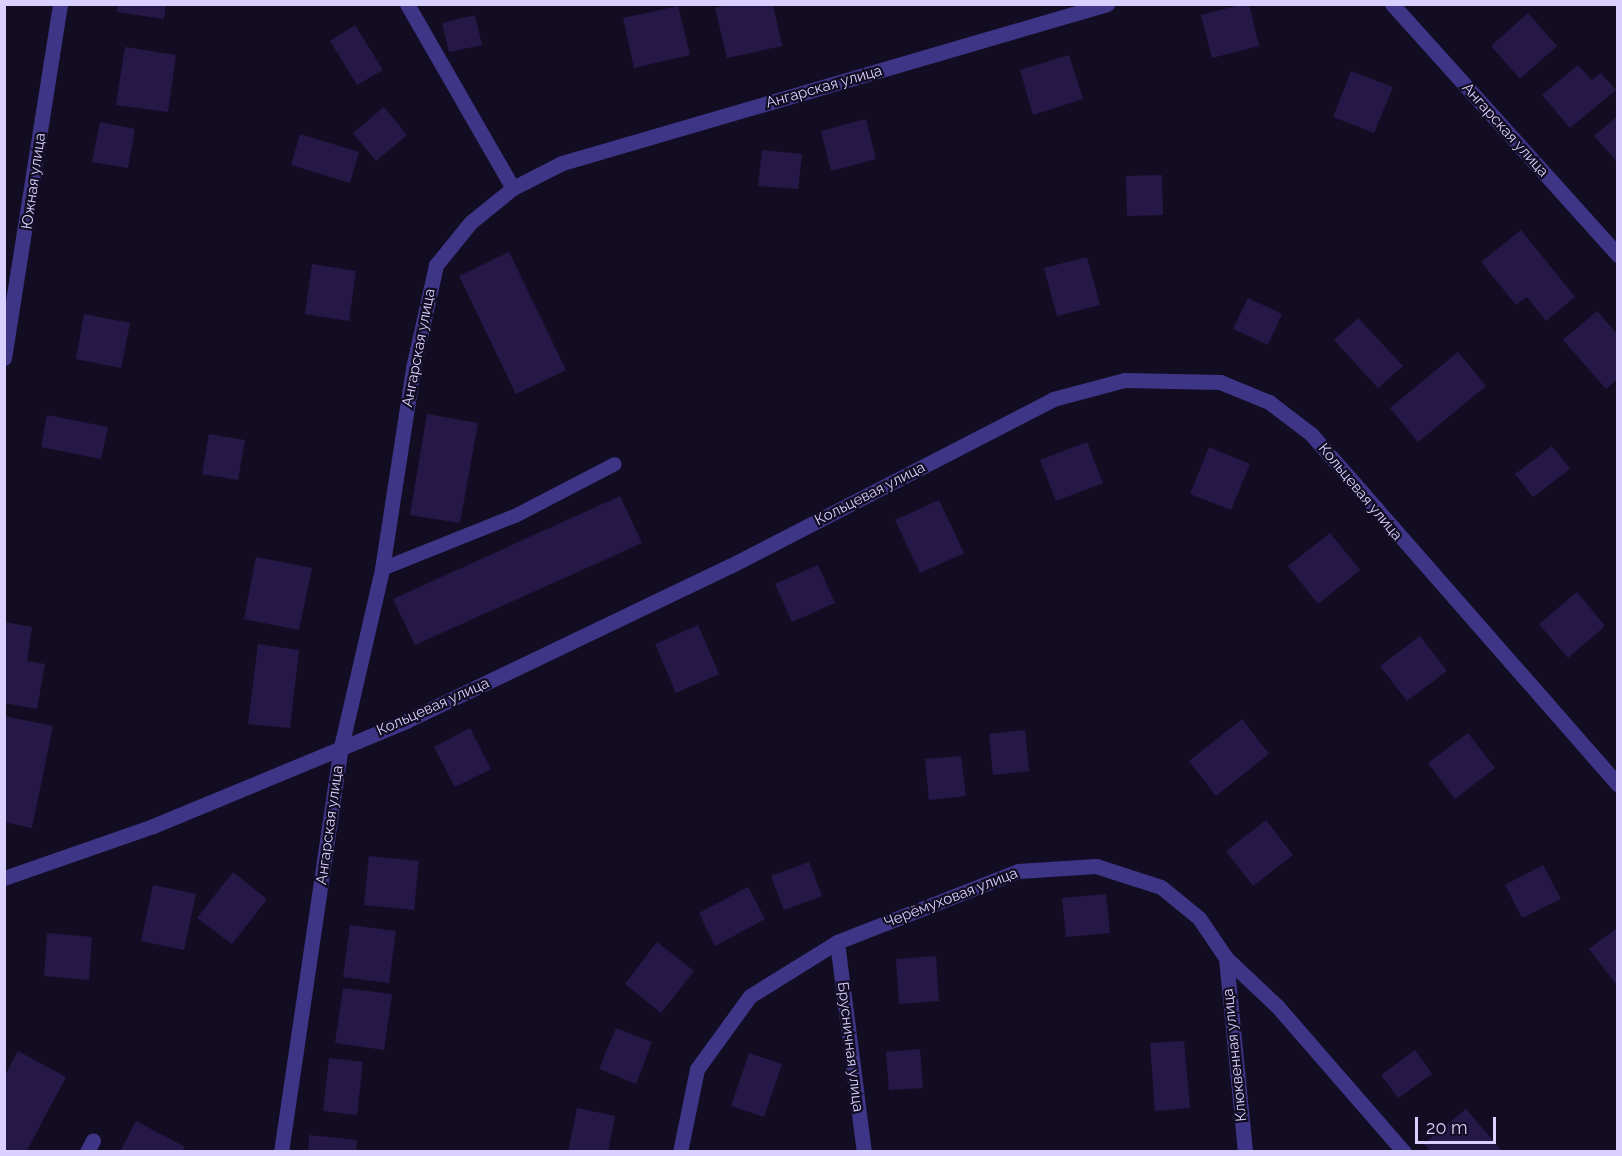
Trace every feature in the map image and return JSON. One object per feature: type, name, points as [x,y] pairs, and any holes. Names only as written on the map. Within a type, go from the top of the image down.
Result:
[{"type":"street","name":"Южная улица","points":[[4,358],[60,4]]},
{"type":"street","points":[[407,4],[513,188]]},
{"type":"street","name":"Ангарская улица","points":[[281,1152],[341,747],[382,569],[413,368],[436,265],[471,222],[513,188],[562,163],[1107,4]]},
{"type":"street","name":"Ангарская улица","points":[[1392,4],[1617,255]]},
{"type":"street","name":"Кольцевая улица","points":[[4,878],[153,826],[341,747],[730,566],[1053,399],[1092,385],[1165,378],[1220,382],[1269,402],[1311,435],[1617,785]]},
{"type":"street","name":"Черёмуховая улица","points":[[680,1152],[697,1069],[720,1032],[750,996],[837,942],[1018,871],[1096,866],[1161,887],[1199,918],[1226,958],[1277,1006],[1404,1152]]},
{"type":"street","name":"Брусничная улица","points":[[837,942],[864,1152]]},
{"type":"street","name":"Клюквенная улица","points":[[1226,958],[1245,1152]]},
{"type":"lane","points":[[382,569],[517,514],[615,464]]},
{"type":"building","points":[[118,4],[166,4],[164,19],[117,12]]},
{"type":"building","points":[[732,4],[773,4],[782,46],[727,58],[715,8]]},
{"type":"building","points":[[1249,4],[1259,46],[1212,58],[1201,15]]},
{"type":"building","points":[[678,6],[690,55],[634,68],[623,18]]},
{"type":"building","points":[[1528,13],[1557,46],[1520,79],[1491,46]]},
{"type":"building","points":[[475,15],[482,45],[449,52],[442,23]]},
{"type":"building","points":[[355,25],[383,70],[357,85],[330,41]]},
{"type":"building","points":[[125,47],[176,55],[168,112],[116,105]]},
{"type":"building","points":[[1069,55],[1083,99],[1033,115],[1020,70]]},
{"type":"building","points":[[1578,65],[1592,80],[1601,73],[1616,90],[1570,128],[1542,95]]},
{"type":"building","points":[[1351,71],[1393,87],[1374,133],[1333,117]]},
{"type":"building","points":[[384,107],[407,135],[376,161],[353,133]]},
{"type":"building","points":[[1618,116],[1618,163],[1594,136]]},
{"type":"building","points":[[866,119],[876,159],[831,171],[821,131]]},
{"type":"building","points":[[100,122],[135,129],[128,168],[92,162]]},
{"type":"building","points":[[300,134],[359,152],[350,183],[291,165]]},
{"type":"building","points":[[762,150],[802,154],[798,189],[758,186]]},
{"type":"building","points":[[1162,175],[1163,215],[1127,216],[1126,176]]},
{"type":"building","points":[[1521,230],[1575,297],[1546,321],[1527,297],[1516,305],[1481,262]]},
{"type":"building","points":[[509,252],[566,370],[516,394],[459,276]]},
{"type":"building","points":[[1087,257],[1100,305],[1057,316],[1044,268]]},
{"type":"building","points":[[312,264],[356,271],[349,321],[305,314]]},
{"type":"building","points":[[1248,298],[1282,314],[1268,345],[1233,329]]},
{"type":"building","points":[[1597,311],[1618,335],[1618,379],[1606,389],[1563,340]]},
{"type":"building","points":[[84,314],[130,323],[121,368],[76,359]]},
{"type":"building","points":[[1358,318],[1403,366],[1378,388],[1334,340]]},
{"type":"building","points":[[1458,352],[1486,386],[1418,442],[1390,408]]},
{"type":"building","points":[[427,414],[478,423],[460,523],[410,515]]},
{"type":"building","points":[[47,415],[108,427],[101,459],[41,447]]},
{"type":"building","points":[[209,434],[245,440],[238,480],[202,474]]},
{"type":"building","points":[[1087,442],[1103,483],[1056,501],[1040,460]]},
{"type":"building","points":[[1552,446],[1570,469],[1533,497],[1515,474]]},
{"type":"building","points":[[1209,447],[1250,464],[1231,510],[1190,494]]},
{"type":"building","points":[[620,496],[642,543],[415,645],[393,599]]},
{"type":"building","points":[[939,500],[964,553],[920,573],[895,520]]},
{"type":"building","points":[[1330,533],[1360,570],[1318,604],[1288,566]]},
{"type":"building","points":[[256,557],[312,568],[299,630],[244,619]]},
{"type":"building","points":[[818,565],[835,603],[792,622],[775,584]]},
{"type":"building","points":[[1577,592],[1605,626],[1568,658],[1539,624]]},
{"type":"building","points":[[4,622],[32,627],[27,661],[45,664],[37,709],[4,703]]},
{"type":"building","points":[[698,625],[719,674],[676,693],[655,644]]},
{"type":"building","points":[[1420,636],[1447,671],[1407,701],[1380,666]]},
{"type":"building","points":[[258,644],[299,650],[290,728],[248,724]]},
{"type":"building","points":[[4,716],[53,726],[32,828],[4,822]]},
{"type":"building","points":[[1242,719],[1269,754],[1216,796],[1189,761]]},
{"type":"building","points":[[470,728],[491,769],[455,787],[434,747]]},
{"type":"building","points":[[1025,730],[1029,771],[993,775],[989,734]]},
{"type":"building","points":[[1468,733],[1495,768],[1455,799],[1428,763]]},
{"type":"building","points":[[961,756],[966,796],[929,800],[925,759]]},
{"type":"building","points":[[1266,820],[1293,855],[1253,886],[1226,851]]},
{"type":"building","points":[[369,856],[419,861],[414,910],[364,905]]},
{"type":"building","points":[[809,862],[822,896],[784,910],[771,876]]},
{"type":"building","points":[[1543,865],[1561,899],[1522,918],[1505,885]]},
{"type":"building","points":[[233,872],[267,899],[232,944],[197,918]]},
{"type":"building","points":[[153,885],[196,894],[184,950],[141,941]]},
{"type":"building","points":[[748,887],[765,919],[715,946],[699,913]]},
{"type":"building","points":[[1106,894],[1110,933],[1066,937],[1062,898]]},
{"type":"building","points":[[350,925],[396,931],[389,983],[343,977]]},
{"type":"building","points":[[1618,927],[1618,983],[1616,984],[1589,949]]},
{"type":"building","points":[[47,933],[92,937],[89,980],[44,976]]},
{"type":"building","points":[[657,942],[694,971],[661,1013],[625,984]]},
{"type":"building","points":[[936,956],[939,1001],[899,1004],[896,959]]},
{"type":"building","points":[[343,988],[392,994],[384,1050],[335,1043]]},
{"type":"building","points":[[616,1028],[652,1042],[636,1084],[599,1069]]},
{"type":"building","points":[[1184,1041],[1190,1108],[1155,1111],[1150,1043]]},
{"type":"building","points":[[920,1049],[923,1088],[889,1090],[886,1052]]},
{"type":"building","points":[[1415,1050],[1432,1074],[1398,1098],[1381,1075]]},
{"type":"building","points":[[18,1051],[66,1077],[26,1152],[4,1152],[4,1077]]},
{"type":"building","points":[[749,1053],[782,1064],[764,1117],[731,1106]]},
{"type":"building","points":[[329,1058],[363,1062],[357,1115],[323,1111]]},
{"type":"building","points":[[577,1108],[615,1116],[608,1152],[568,1152]]},
{"type":"building","points":[[1466,1109],[1503,1152],[1431,1152],[1424,1144]]},
{"type":"building","points":[[136,1121],[185,1147],[182,1152],[120,1152]]},
{"type":"building","points":[[309,1135],[357,1140],[356,1152],[308,1152]]}]
